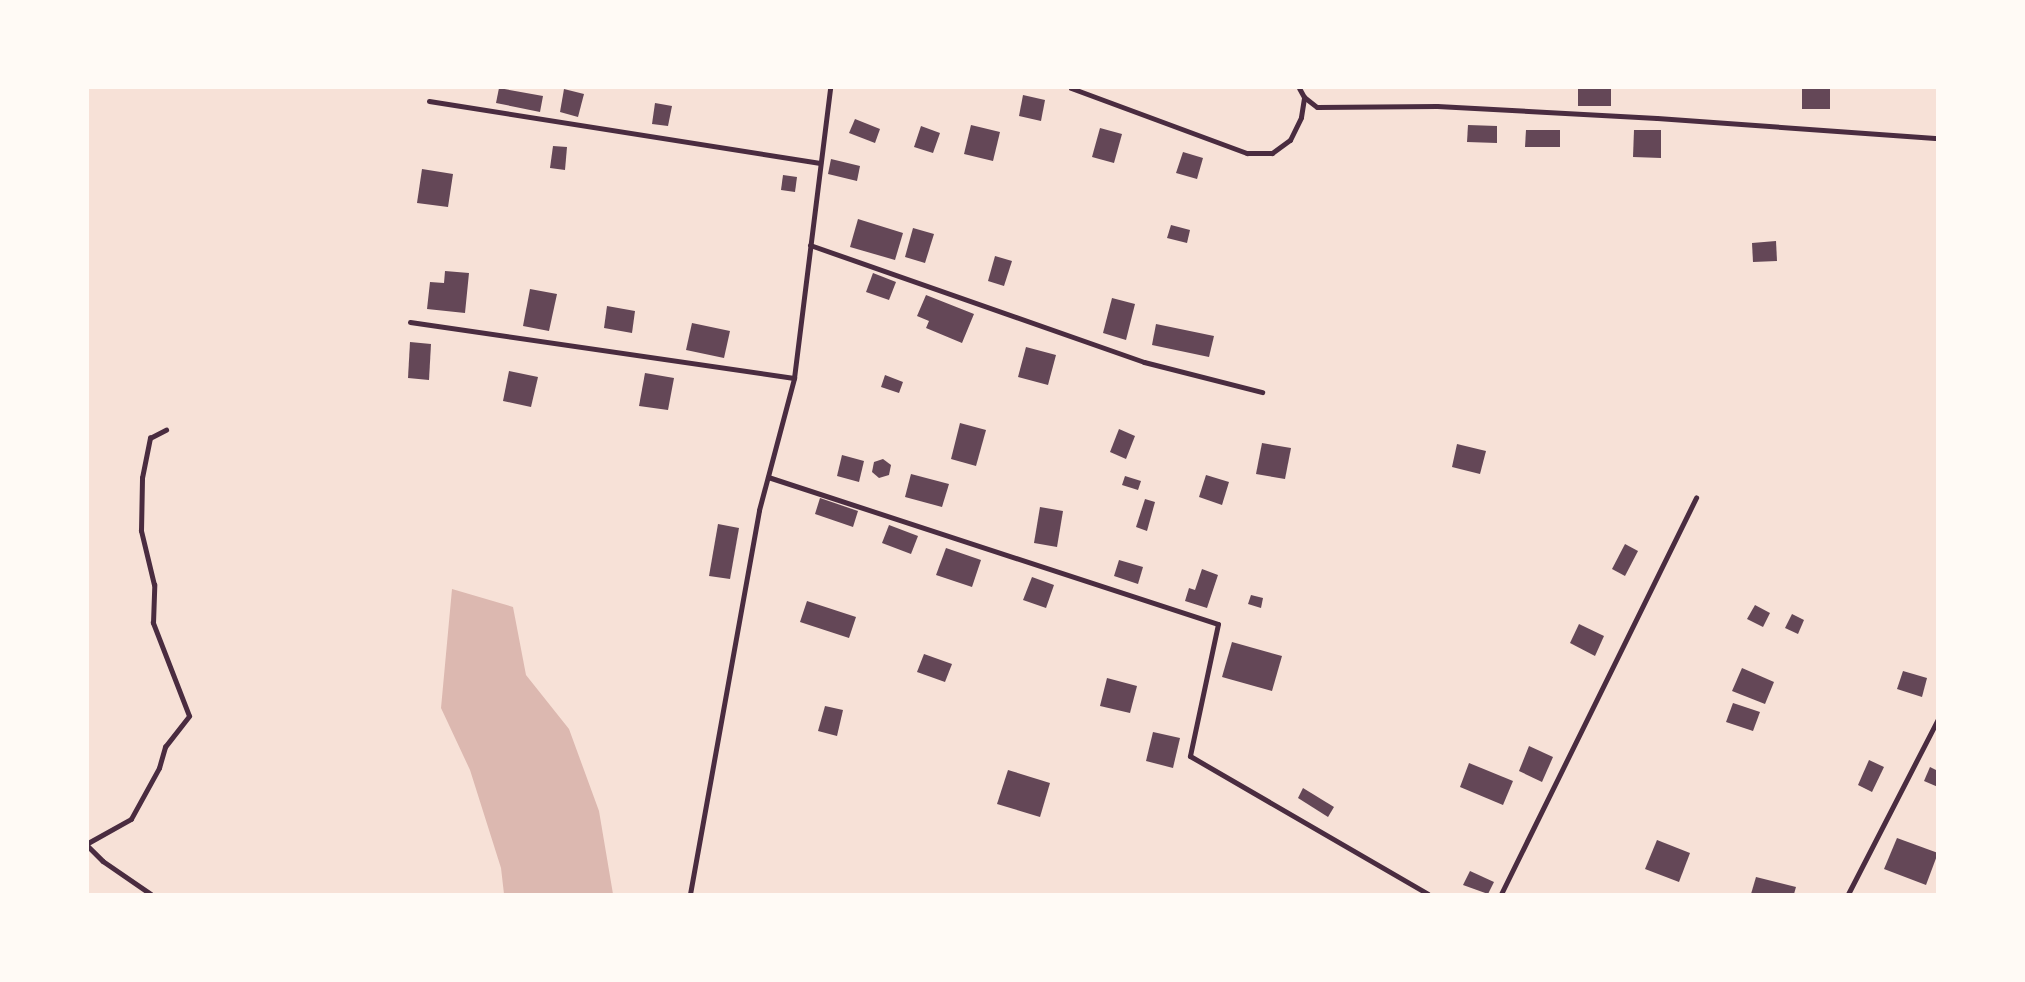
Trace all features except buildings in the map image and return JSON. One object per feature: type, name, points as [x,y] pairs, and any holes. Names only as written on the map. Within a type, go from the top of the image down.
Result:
[{"type":"lane","points":[[690,894],[759,510],[794,378],[830,88]]},
{"type":"lane","points":[[1071,88],[1247,153],[1272,153],[1290,140],[1301,117],[1304,97]]},
{"type":"lane","points":[[1299,88],[1304,97],[1317,107],[1464,107],[1937,138]]},
{"type":"lane","points":[[429,101],[820,163]]},
{"type":"lane","points":[[810,244],[1144,362],[1262,392]]},
{"type":"lane","points":[[410,322],[794,378]]},
{"type":"lane","points":[[768,477],[1219,624],[1190,756],[1428,894]]},
{"type":"lane","points":[[1501,894],[1696,497]]},
{"type":"lane","points":[[1848,894],[1937,719]]},
{"type":"path","points":[[151,894],[103,861],[88,844],[131,819],[159,768],[165,747],[189,716],[153,623],[154,585],[141,531],[142,478],[150,438],[166,430]]},
{"type":"shaded area","points":[[452,589],[513,607],[526,675],[569,729],[599,811],[613,894],[504,894],[501,868],[470,770],[441,708]]}]
